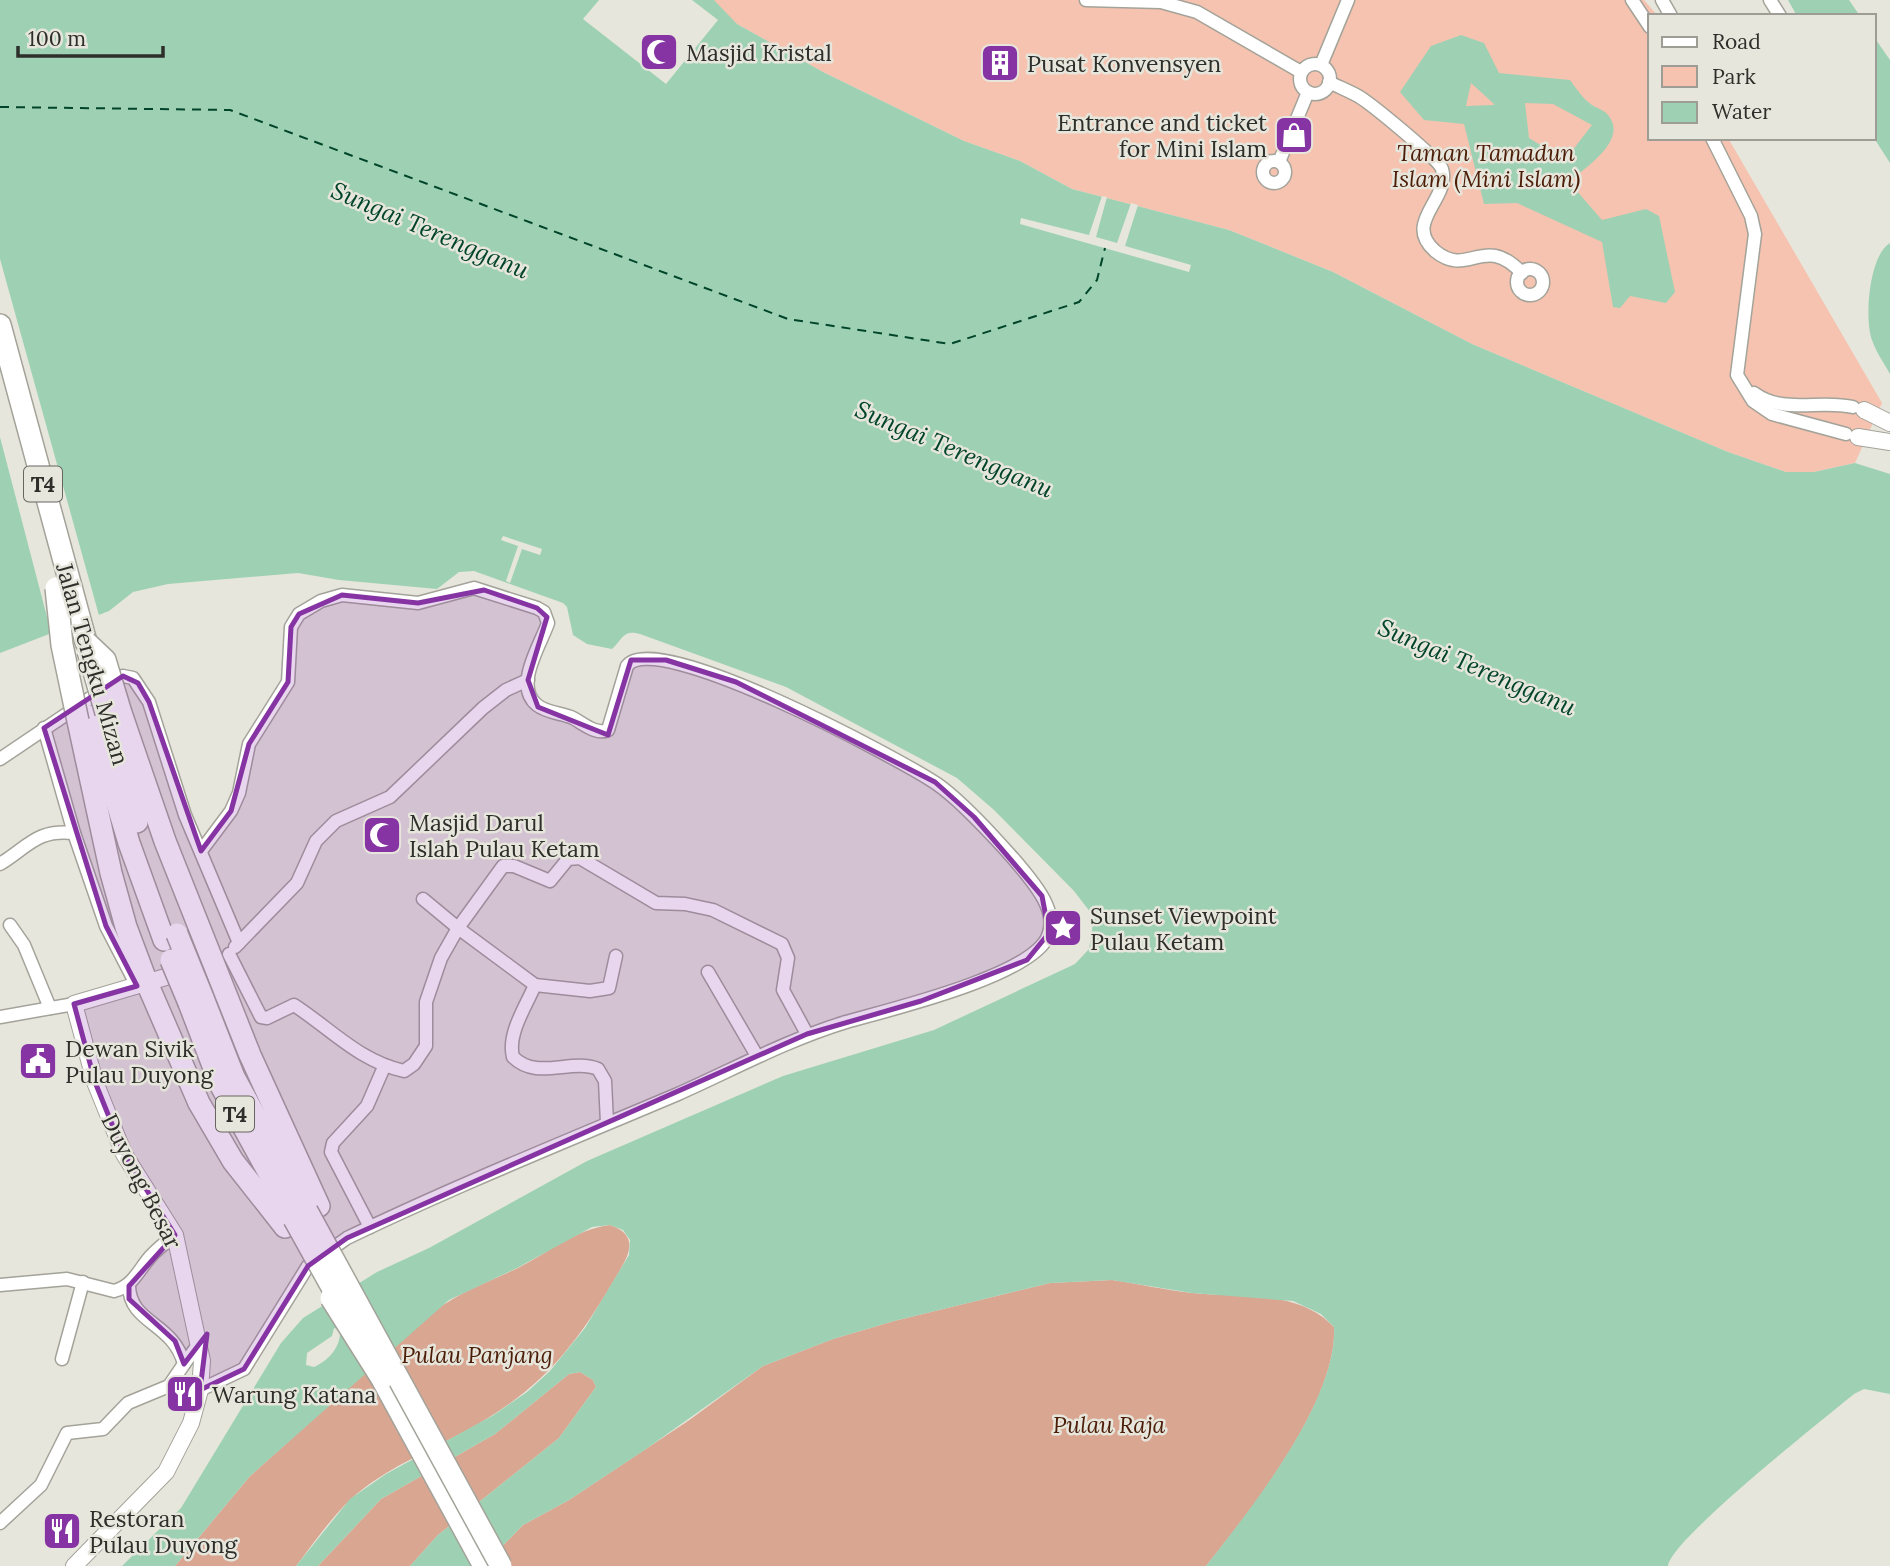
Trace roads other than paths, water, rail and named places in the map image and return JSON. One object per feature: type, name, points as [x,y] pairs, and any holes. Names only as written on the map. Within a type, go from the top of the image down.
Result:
[{"type":"highway","name":"Jalan Tengku Mizan","points":[[0,325],[86,642],[105,660],[99,716]]},
{"type":"highway","name":"Jalan Tengku Mizan","points":[[0,379],[56,588],[62,645],[99,716],[132,854],[196,1001],[220,1084],[301,1216]]},
{"type":"highway","points":[[99,716],[138,770],[222,959],[283,1131],[301,1216],[382,1379],[484,1566]]},
{"type":"highway","points":[[99,716],[111,873],[142,984],[199,1104],[233,1161],[301,1216]]},
{"type":"highway","name":"T4","points":[[301,1216],[381,1346],[501,1566]]},
{"type":"street","points":[[1086,0],[1181,6],[1197,12],[1301,72]]},
{"type":"street","points":[[1321,65],[1348,0]]},
{"type":"street","points":[[1632,0],[1648,24]]},
{"type":"street","points":[[1321,65],[1328,72],[1329,82],[1321,92],[1308,92],[1301,83],[1301,72],[1308,66],[1321,65]]},
{"type":"street","points":[[1329,82],[1360,97],[1440,162],[1444,182],[1428,208],[1423,231],[1436,251],[1461,261],[1487,254],[1500,255],[1522,273]]},
{"type":"street","points":[[1279,162],[1308,92]]},
{"type":"street","points":[[1713,140],[1751,216],[1755,234],[1737,375],[1753,401],[1772,414],[1890,442]]},
{"type":"street","points":[[1737,375],[1757,395],[1774,404],[1794,406],[1833,402],[1859,409],[1890,423]]},
{"type":"street","points":[[200,1390],[244,1369],[254,1359],[308,1266],[325,1252],[370,1227],[807,1034],[920,1001],[1027,960],[1038,951],[1049,933],[1048,908],[1042,897],[974,817],[935,782],[736,682],[666,660],[649,657],[632,660],[611,724],[604,732],[538,707],[529,694],[528,680],[548,623],[544,612],[474,588],[418,603],[355,595],[321,601],[294,620],[289,636],[291,662],[288,682],[249,744],[239,793],[231,811],[201,851]]},
{"type":"street","points":[[0,759],[123,676],[133,678],[149,702],[171,773],[239,943]]},
{"type":"street","points":[[0,1017],[74,1004],[222,959],[297,883],[310,852],[336,821],[390,797],[483,708],[506,690],[528,680]]},
{"type":"street","points":[[44,728],[74,833],[106,926],[142,984]]},
{"type":"street","points":[[0,864],[42,834],[54,831],[74,833]]},
{"type":"street","points":[[222,959],[261,1017],[267,1018],[284,1007],[295,1005],[350,1048],[384,1067],[404,1071],[414,1064],[426,1046],[426,1002],[441,958],[458,928],[503,866],[514,866],[550,881],[568,859],[580,858],[656,904],[685,904],[713,910],[782,944],[789,958],[783,990],[807,1034]]},
{"type":"street","points":[[423,900],[535,985],[590,991],[609,988],[616,956]]},
{"type":"street","points":[[10,925],[24,945],[50,1008]]},
{"type":"street","points":[[708,972],[757,1056]]},
{"type":"street","points":[[535,985],[512,1041],[513,1057],[536,1068],[582,1066],[598,1069],[605,1081],[607,1123]]},
{"type":"street","name":"Duyong Besar","points":[[74,1004],[95,1082],[124,1154],[175,1235],[202,1361],[200,1390],[191,1423],[166,1472],[74,1566]]},
{"type":"street","points":[[370,1227],[331,1152],[333,1143],[367,1106],[384,1067]]},
{"type":"street","points":[[0,1285],[55,1279],[83,1282],[114,1291],[129,1286],[151,1255],[175,1235]]},
{"type":"street","points":[[62,1359],[83,1282]]},
{"type":"street","points":[[129,1286],[134,1308],[175,1341],[184,1364]]},
{"type":"street","points":[[0,1523],[41,1485],[66,1433],[103,1429],[128,1403],[169,1387],[198,1345]]},
{"type":"water","name":"Sungai Terengganu","points":[[0,0],[714,0],[737,24],[823,72],[964,141],[1020,161],[1072,189],[1229,230],[1333,272],[1472,344],[1728,452],[1786,472],[1814,472],[1855,463],[1890,474],[1890,1394],[1864,1389],[1854,1394],[1720,1506],[1675,1552],[1668,1566],[1206,1566],[1267,1485],[1307,1420],[1322,1387],[1331,1356],[1334,1327],[1321,1314],[1293,1301],[1192,1293],[1112,1280],[1050,1283],[894,1321],[833,1339],[763,1366],[646,1449],[569,1500],[523,1525],[483,1566],[410,1566],[438,1535],[559,1438],[596,1387],[593,1380],[580,1372],[569,1374],[495,1434],[381,1499],[318,1566],[296,1566],[350,1499],[386,1474],[492,1416],[527,1392],[550,1371],[585,1328],[629,1255],[630,1240],[623,1230],[610,1225],[592,1227],[517,1268],[449,1300],[250,1476],[175,1566],[122,1566],[181,1508],[281,1343],[303,1318],[377,1272],[429,1248],[587,1161],[783,1076],[934,1030],[1075,964],[1089,949],[1094,917],[1074,891],[994,810],[957,778],[786,687],[640,634],[627,634],[612,649],[587,644],[573,635],[567,607],[563,603],[474,571],[459,572],[437,589],[339,580],[298,573],[168,584],[133,592],[109,611],[0,653]],"holes":[[[334,1328],[340,1330],[336,1347],[329,1357],[314,1367],[306,1365],[307,1353],[332,1336]]]},
{"type":"water","points":[[1788,0],[1849,0],[1859,14],[1796,14]]},
{"type":"water","points":[[1461,35],[1484,43],[1499,73],[1570,80],[1586,100],[1606,113],[1612,123],[1610,143],[1569,182],[1602,220],[1646,209],[1659,216],[1675,292],[1666,303],[1630,296],[1620,308],[1613,307],[1602,242],[1517,203],[1484,204],[1464,124],[1424,120],[1400,92],[1431,46]],"holes":[[[1471,83],[1494,104],[1494,105],[1466,106]],[[1525,103],[1553,104],[1592,125],[1565,160],[1529,138]]]},
{"type":"water","points":[[1876,40],[1890,60],[1890,163],[1875,140]]},
{"type":"water","points":[[1890,243],[1890,374],[1874,344],[1868,318],[1873,273],[1877,260]]},
{"type":"place","name":"Masjid Kristal","points":[[659,52]]},
{"type":"place","name":"Pusat Konvensyen","points":[[1000,63]]},
{"type":"place","name":"Entrance and ticket for Mini Islam","points":[[1294,135]]},
{"type":"place","name":"Masjid Darul Islah Pulau Ketam","points":[[382,835]]},
{"type":"place","name":"Sunset Viewpoint Pulau Ketam","points":[[1063,928]]},
{"type":"place","name":"Dewan Sivik Pulau Duyong","points":[[38,1061]]},
{"type":"place","name":"Warung Katana","points":[[185,1394]]},
{"type":"place","name":"Restoran Pulau Duyong","points":[[62,1531]]},
{"type":"park label","name":"Taman Tamadun Islam (Mini Islam)","points":[[1486,165]]},
{"type":"park label","name":"Pulau Panjang","points":[[477,1354]]},
{"type":"park label","name":"Pulau Raja","points":[[1109,1424]]}]
